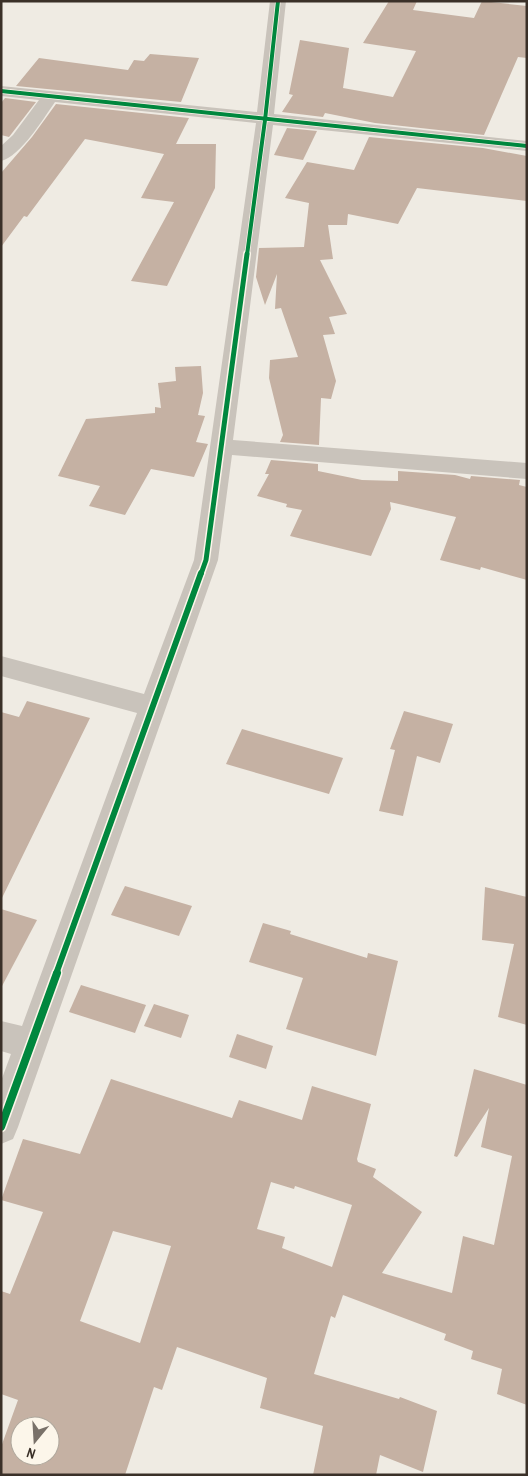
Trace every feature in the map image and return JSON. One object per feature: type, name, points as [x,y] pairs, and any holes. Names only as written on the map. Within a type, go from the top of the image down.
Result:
[{"type":"street","points":[[1,1127],[206,560],[265,120],[278,1]]},
{"type":"street","points":[[1,91],[527,146]]},
{"type":"street","points":[[1,156],[19,139],[51,96]]},
{"type":"street","points":[[222,447],[527,471]]},
{"type":"street","points":[[1,666],[51,678],[152,707]]},
{"type":"street","points":[[1,1036],[32,1044]]},
{"type":"building","points":[[389,1],[417,1],[413,10],[474,18],[482,1],[527,6],[527,58],[518,57],[484,135],[375,123],[325,113],[323,117],[282,112],[293,95],[289,94],[300,40],[349,48],[343,88],[393,97],[416,51],[363,43]]},
{"type":"building","points":[[150,54],[199,58],[181,102],[16,86],[39,58],[128,70],[134,60],[144,61]]},
{"type":"building","points":[[5,98],[36,102],[9,137],[1,135],[1,103]]},
{"type":"building","points":[[56,104],[189,118],[176,144],[216,144],[215,188],[167,286],[131,281],[174,202],[141,198],[164,154],[85,139],[27,217],[24,216],[1,247],[1,173],[32,137]]},
{"type":"building","points":[[287,128],[317,131],[303,160],[274,155]]},
{"type":"building","points":[[369,137],[483,148],[527,156],[527,201],[417,188],[398,224],[348,214],[347,225],[328,225],[333,259],[320,260],[347,314],[329,317],[335,334],[323,335],[336,381],[331,399],[321,398],[319,445],[280,442],[283,435],[269,378],[270,360],[298,357],[281,308],[275,309],[277,274],[265,305],[256,277],[259,248],[304,247],[309,203],[285,198],[307,162],[354,170]]},
{"type":"building","points":[[201,366],[203,393],[198,415],[205,416],[196,442],[208,444],[194,477],[151,469],[125,515],[89,506],[100,486],[58,476],[86,419],[155,413],[155,407],[161,408],[158,383],[176,381],[175,367]]},
{"type":"building","points":[[271,460],[318,464],[318,471],[362,480],[398,481],[398,471],[455,475],[470,479],[471,476],[520,480],[519,485],[527,487],[527,580],[481,567],[480,570],[440,560],[456,517],[390,502],[391,509],[371,556],[290,536],[302,510],[286,507],[287,504],[257,496],[269,474],[265,474]]},
{"type":"building","points":[[27,701],[90,718],[1,900],[1,712],[19,717]]},
{"type":"building","points":[[404,711],[453,724],[440,763],[417,756],[403,816],[379,811],[395,750],[390,749]]},
{"type":"building","points":[[242,729],[343,758],[329,794],[226,764]]},
{"type":"building","points":[[125,886],[192,906],[179,936],[111,915]]},
{"type":"building","points":[[485,887],[527,897],[527,1025],[498,1017],[514,944],[482,940]]},
{"type":"building","points":[[1,909],[37,920],[1,988]]},
{"type":"building","points":[[263,923],[291,931],[290,934],[367,958],[368,953],[398,961],[376,1056],[286,1029],[303,978],[249,962]]},
{"type":"building","points":[[81,985],[146,1005],[135,1033],[69,1012]]},
{"type":"building","points":[[154,1004],[189,1015],[181,1038],[144,1026]]},
{"type":"building","points":[[237,1034],[273,1046],[266,1069],[229,1057]]},
{"type":"building","points":[[474,1069],[527,1085],[527,1405],[497,1394],[502,1369],[471,1359],[473,1351],[444,1340],[446,1334],[343,1295],[335,1318],[331,1316],[314,1374],[399,1399],[400,1397],[437,1411],[423,1472],[380,1455],[376,1475],[313,1475],[323,1426],[260,1408],[267,1378],[177,1347],[162,1390],[154,1387],[125,1475],[1,1475],[1,1447],[10,1422],[10,1466],[60,1466],[60,1416],[12,1416],[18,1400],[1,1394],[1,1291],[10,1294],[43,1212],[1,1200],[23,1139],[80,1154],[111,1079],[232,1118],[239,1100],[302,1120],[312,1086],[371,1104],[357,1159],[358,1162],[376,1169],[373,1177],[422,1212],[382,1273],[452,1293],[463,1236],[494,1245],[512,1156],[481,1147],[489,1108],[457,1157],[454,1156]],"holes":[[[271,1182],[294,1189],[295,1186],[352,1205],[332,1267],[282,1248],[285,1237],[257,1229]],[[113,1231],[171,1246],[140,1343],[80,1321]]]},
{"type":"cycle path","points":[[1,1127],[206,560],[265,120],[278,1]]},
{"type":"cycle path","points":[[1,91],[527,146]]}]
